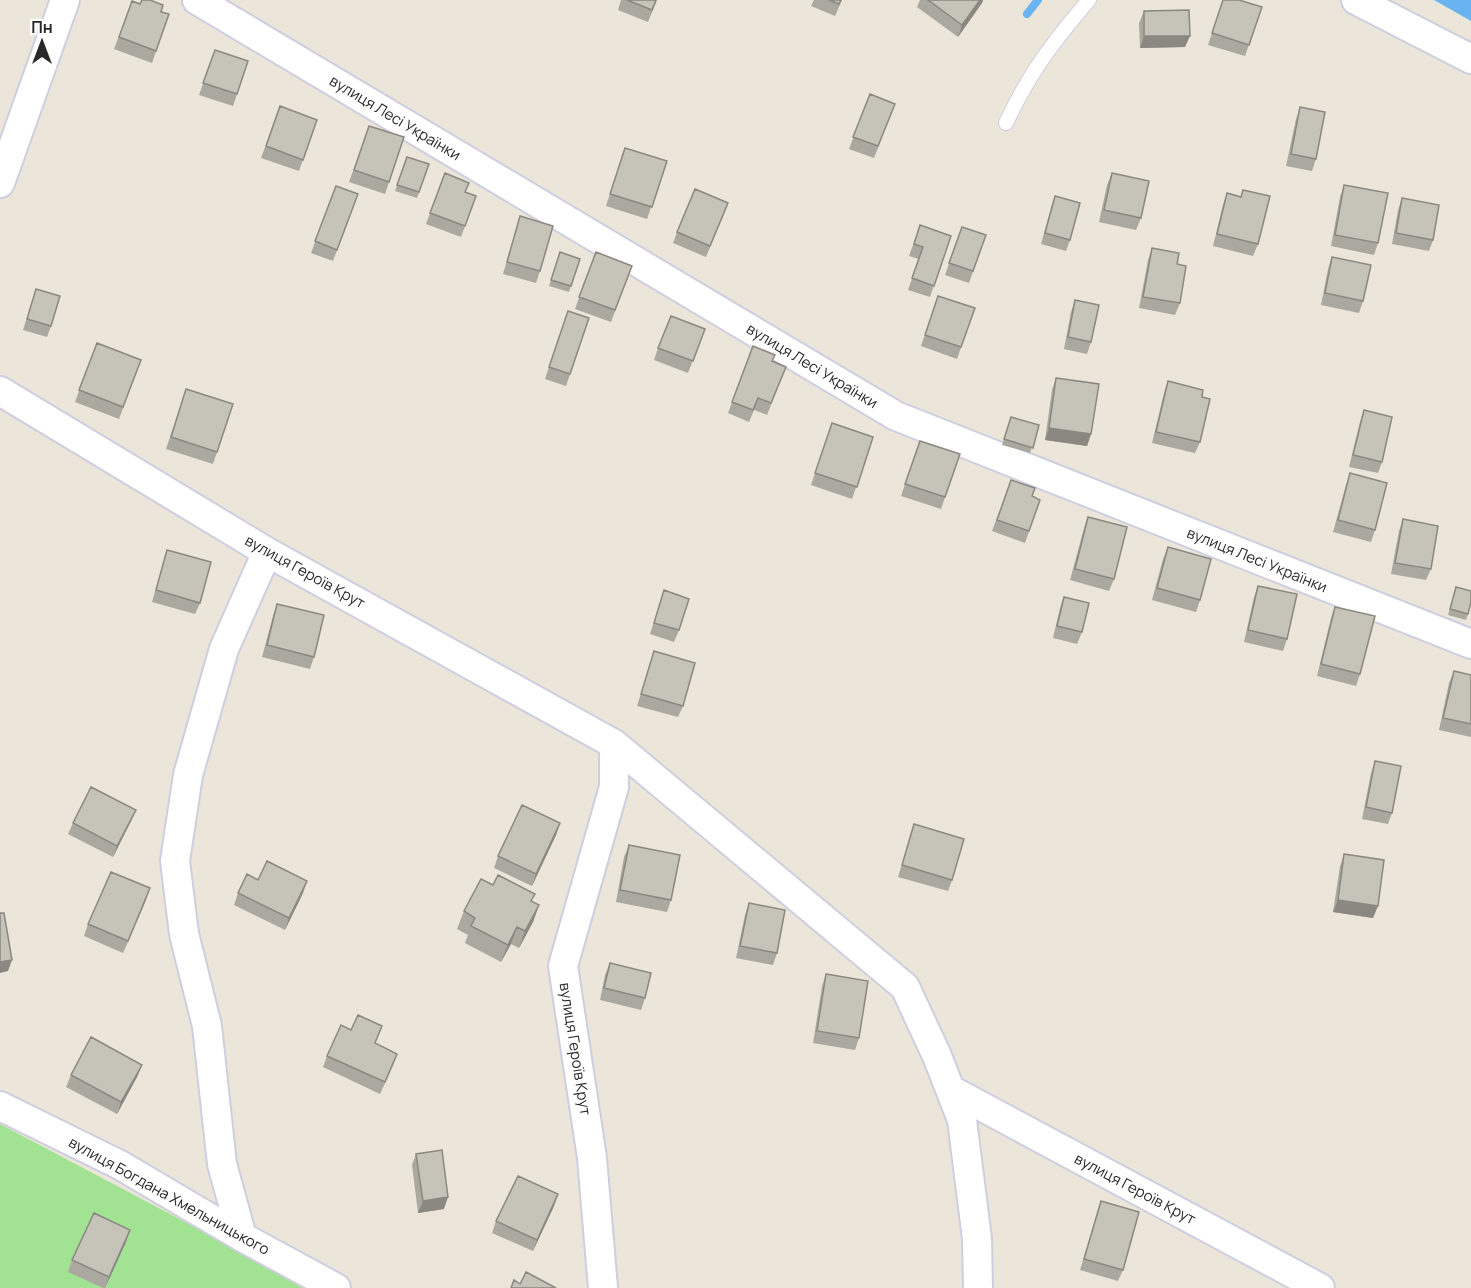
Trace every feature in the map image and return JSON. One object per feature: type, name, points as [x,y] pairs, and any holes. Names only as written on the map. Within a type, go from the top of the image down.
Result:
[{"type":"street","points":[[0,183],[65,0]]},
{"type":"street","name":"вулиця Лесі Українки","points":[[197,0],[896,416],[1471,644]]},
{"type":"street","points":[[1356,0],[1471,59]]},
{"type":"street","name":"вулиця Героїв Крут","points":[[0,391],[267,552],[614,744],[905,987],[962,1120],[976,1239],[978,1288]]},
{"type":"street","points":[[242,1237],[222,1164],[207,1026],[184,933],[175,861],[188,775],[224,649],[267,552]]},
{"type":"street","name":"вулиця Героїв Крут","points":[[603,1288],[592,1158],[563,966],[614,787],[614,744]]},
{"type":"street","name":"вулиця Героїв Крут","points":[[951,1090],[1320,1288]]},
{"type":"street","name":"вулиця Богдана Хмельницького","points":[[0,1106],[120,1165],[242,1237],[336,1288]]},
{"type":"lane","points":[[1006,123],[1023,85],[1044,55],[1089,0]]},
{"type":"green space","points":[[0,1124],[310,1288],[0,1288]]},
{"type":"water","points":[[1434,0],[1471,0],[1471,21]]},
{"type":"building","points":[[142,0],[150,0],[163,5],[161,12],[169,14],[156,51],[119,37],[132,1],[140,4]]},
{"type":"building","points":[[627,0],[656,0],[652,10]]},
{"type":"building","points":[[829,0],[841,0],[839,4]]},
{"type":"building","points":[[928,0],[980,0],[962,25]]},
{"type":"building","points":[[1223,0],[1239,0],[1262,7],[1249,45],[1212,33]]},
{"type":"building","points":[[1189,10],[1190,36],[1144,36],[1144,11]]},
{"type":"building","points":[[215,50],[248,61],[237,94],[203,83]]},
{"type":"building","points":[[870,94],[895,104],[878,146],[853,137]]},
{"type":"building","points":[[280,106],[317,120],[303,160],[266,146]]},
{"type":"building","points":[[1300,107],[1325,112],[1316,159],[1291,154]]},
{"type":"building","points":[[369,126],[404,137],[389,182],[354,170]]},
{"type":"building","points":[[625,148],[667,161],[652,207],[610,194]]},
{"type":"building","points":[[407,157],[429,164],[419,192],[397,185]]},
{"type":"building","points":[[445,173],[469,183],[465,192],[476,196],[465,226],[430,213]]},
{"type":"building","points":[[1112,173],[1149,181],[1141,218],[1104,210]]},
{"type":"building","points":[[1344,185],[1388,193],[1378,243],[1335,235]]},
{"type":"building","points":[[336,186],[358,194],[337,250],[315,241]]},
{"type":"building","points":[[695,189],[728,203],[710,246],[677,232]]},
{"type":"building","points":[[1243,190],[1270,196],[1258,244],[1217,234],[1227,193],[1241,197]]},
{"type":"building","points":[[1055,196],[1080,203],[1070,240],[1045,233]]},
{"type":"building","points":[[1402,198],[1439,205],[1433,240],[1396,233]]},
{"type":"building","points":[[520,216],[553,226],[540,271],[507,262]]},
{"type":"building","points":[[920,225],[951,236],[934,286],[912,278],[923,247],[914,244]]},
{"type":"building","points":[[962,227],[986,235],[973,271],[949,263]]},
{"type":"building","points":[[1152,248],[1179,253],[1177,264],[1186,266],[1180,303],[1143,297]]},
{"type":"building","points":[[560,252],[580,259],[571,286],[551,280]]},
{"type":"building","points":[[596,252],[632,266],[615,310],[579,297]]},
{"type":"building","points":[[1332,257],[1371,265],[1363,301],[1325,293]]},
{"type":"building","points":[[36,289],[60,296],[51,326],[27,319]]},
{"type":"building","points":[[938,296],[975,308],[961,347],[925,335]]},
{"type":"building","points":[[1075,300],[1099,305],[1091,342],[1068,337]]},
{"type":"building","points":[[568,311],[589,318],[570,374],[549,367]]},
{"type":"building","points":[[671,316],[705,329],[693,361],[658,348]]},
{"type":"building","points":[[97,343],[141,360],[123,407],[79,390]]},
{"type":"building","points":[[753,346],[775,355],[772,361],[786,367],[771,403],[758,398],[753,410],[732,402]]},
{"type":"building","points":[[1056,378],[1099,384],[1091,434],[1049,428]]},
{"type":"building","points":[[1168,381],[1203,390],[1202,397],[1210,399],[1200,442],[1156,432]]},
{"type":"building","points":[[186,389],[233,404],[217,452],[171,437]]},
{"type":"building","points":[[1364,410],[1392,417],[1382,462],[1353,455]]},
{"type":"building","points":[[1011,417],[1039,425],[1033,448],[1004,439]]},
{"type":"building","points":[[832,423],[873,437],[857,487],[815,473]]},
{"type":"building","points":[[920,441],[960,454],[945,497],[905,484]]},
{"type":"building","points":[[1350,473],[1387,483],[1375,530],[1338,520]]},
{"type":"building","points":[[1011,480],[1035,488],[1032,496],[1040,500],[1029,531],[997,520]]},
{"type":"building","points":[[1088,517],[1127,527],[1114,579],[1075,569]]},
{"type":"building","points":[[1403,519],[1438,526],[1431,569],[1395,563]]},
{"type":"building","points":[[1168,547],[1211,559],[1200,600],[1157,588]]},
{"type":"building","points":[[167,550],[211,562],[200,603],[156,590]]},
{"type":"building","points":[[1258,586],[1297,594],[1287,639],[1248,630]]},
{"type":"building","points":[[1456,587],[1471,591],[1468,614],[1450,609]]},
{"type":"building","points":[[664,590],[689,599],[679,630],[654,623]]},
{"type":"building","points":[[1064,597],[1089,603],[1082,632],[1057,626]]},
{"type":"building","points":[[277,604],[324,615],[314,657],[267,645]]},
{"type":"building","points":[[1335,607],[1375,616],[1360,674],[1321,664]]},
{"type":"building","points":[[654,651],[695,663],[683,706],[641,694]]},
{"type":"building","points":[[1454,671],[1471,675],[1471,724],[1443,718]]},
{"type":"building","points":[[1375,761],[1401,766],[1392,813],[1366,807]]},
{"type":"building","points":[[91,787],[136,810],[117,846],[73,823]]},
{"type":"building","points":[[522,805],[560,823],[536,874],[498,856]]},
{"type":"building","points":[[914,824],[964,839],[952,880],[902,865]]},
{"type":"building","points":[[629,845],[680,855],[671,900],[620,890]]},
{"type":"building","points":[[1344,854],[1384,860],[1378,906],[1338,900]]},
{"type":"building","points":[[267,861],[307,881],[289,918],[238,893],[247,874],[258,880]]},
{"type":"building","points":[[111,872],[150,888],[128,941],[88,924]]},
{"type":"building","points":[[498,875],[535,894],[531,901],[539,905],[525,931],[517,927],[508,945],[471,926],[475,918],[464,911],[481,879],[493,885]]},
{"type":"building","points":[[749,903],[785,910],[777,953],[740,946]]},
{"type":"building","points":[[0,913],[4,913],[12,960],[0,962]]},
{"type":"building","points":[[610,963],[651,973],[645,998],[604,988]]},
{"type":"building","points":[[826,974],[868,981],[859,1038],[817,1031]]},
{"type":"building","points":[[358,1015],[382,1026],[375,1043],[397,1054],[385,1082],[327,1056],[341,1025],[351,1030]]},
{"type":"building","points":[[91,1037],[142,1065],[121,1102],[71,1075]]},
{"type":"building","points":[[442,1150],[448,1197],[423,1201],[416,1154]]},
{"type":"building","points":[[518,1176],[558,1194],[537,1240],[496,1221]]},
{"type":"building","points":[[1101,1201],[1139,1212],[1123,1270],[1084,1259]]},
{"type":"building","points":[[94,1213],[130,1230],[109,1277],[72,1260]]},
{"type":"building","points":[[526,1272],[556,1288],[511,1288],[514,1280],[520,1284]]},
{"type":"waterway","points":[[1027,14],[1038,0]]}]
